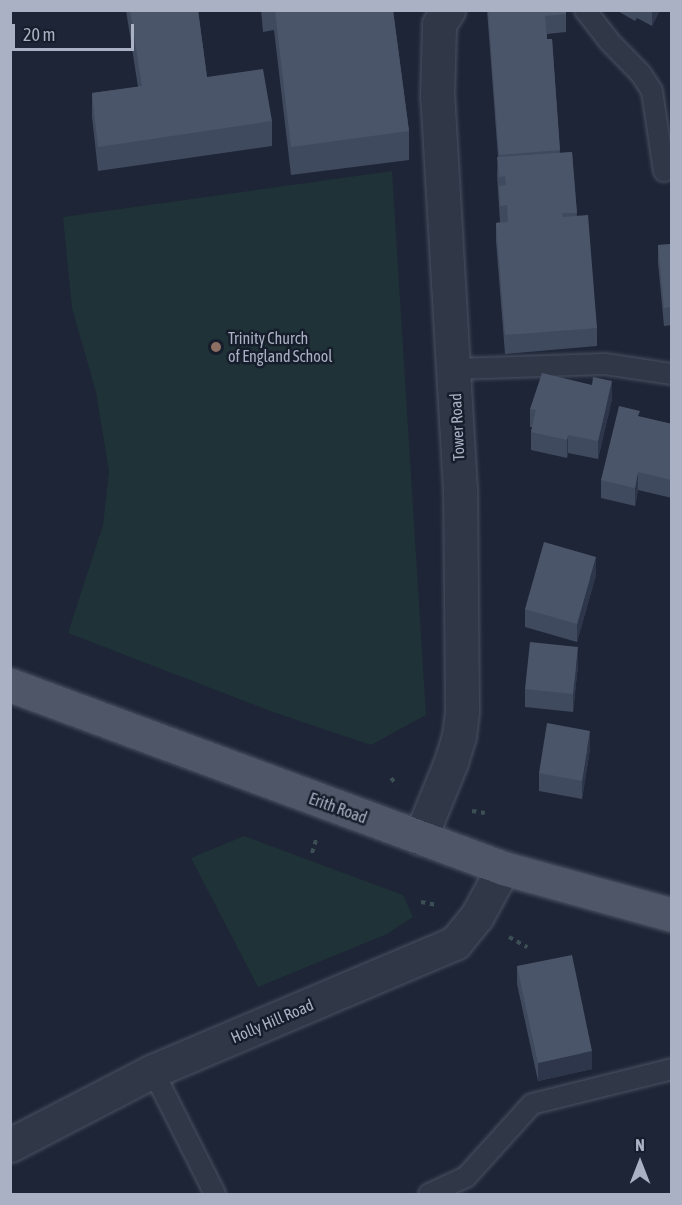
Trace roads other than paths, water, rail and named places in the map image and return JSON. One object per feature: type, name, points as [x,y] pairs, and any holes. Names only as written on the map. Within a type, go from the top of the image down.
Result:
[{"type":"main road","name":"Erith Road","points":[[10,685],[503,868],[672,915]]},
{"type":"street","name":"Tower Road","points":[[420,838],[451,762],[459,736],[462,710],[460,490],[437,96],[439,24],[448,10]]},
{"type":"street","name":"Holly Hill Road","points":[[10,1145],[153,1071],[455,943],[477,916],[503,868]]},
{"type":"lane","points":[[585,10],[609,41],[641,74],[652,91],[664,171]]},
{"type":"lane","points":[[454,369],[605,364],[672,374]]},
{"type":"lane","points":[[429,1194],[466,1177],[532,1104],[672,1069]]},
{"type":"lane","points":[[153,1071],[215,1194]]},
{"type":"place","name":"Trinity Church of England School","points":[[216,347]]}]
